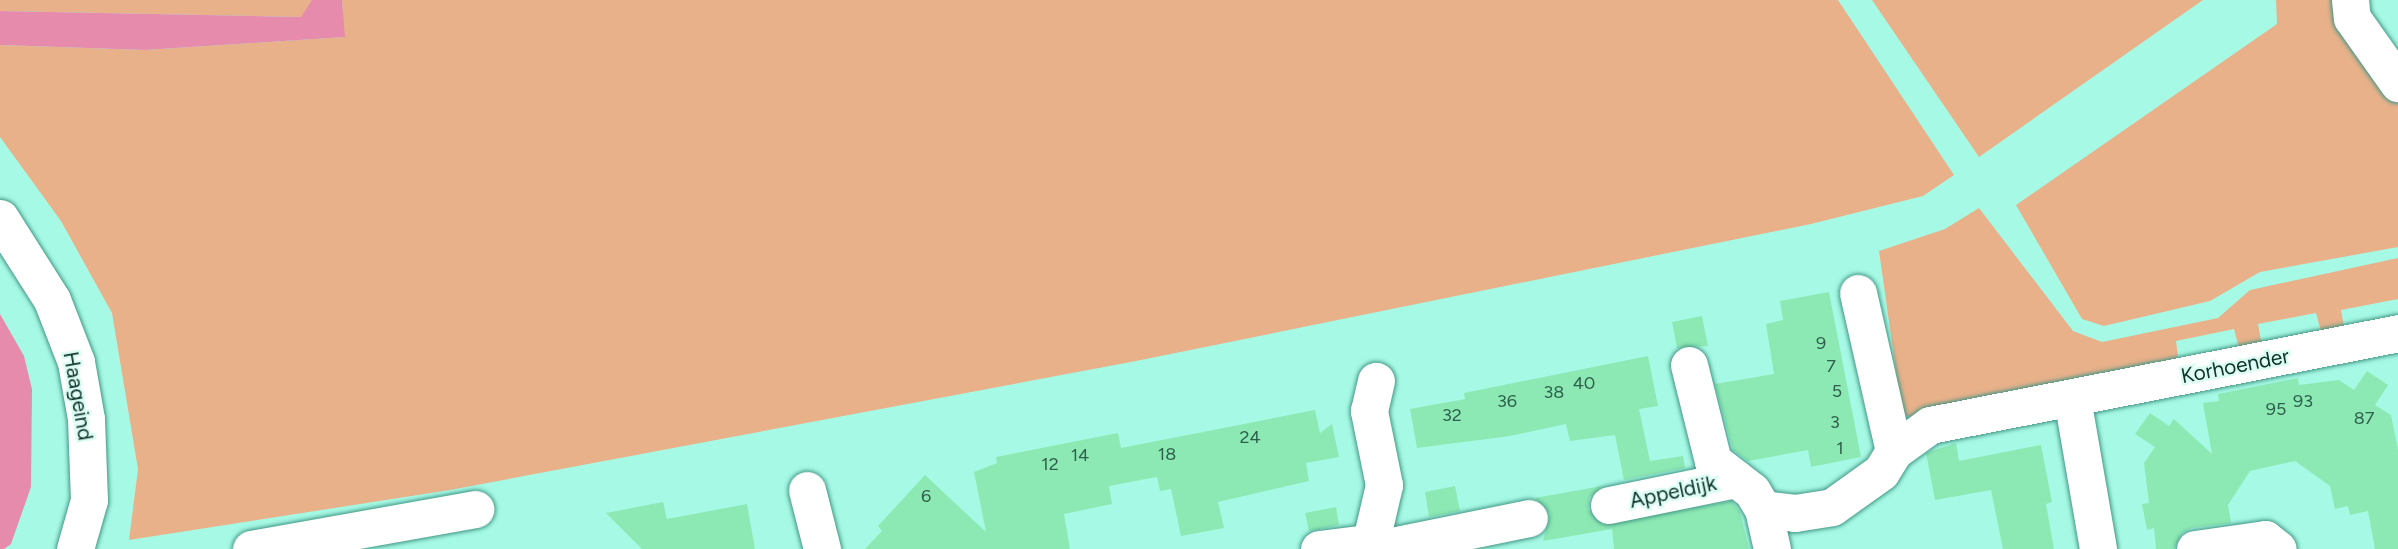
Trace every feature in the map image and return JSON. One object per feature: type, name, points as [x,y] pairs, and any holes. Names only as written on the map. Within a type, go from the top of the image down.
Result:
[{"type":"street","points":[[2350,0],[2352,18],[2398,83]]},
{"type":"street","name":"Haageind","points":[[0,218],[52,300],[76,362],[86,419],[89,500],[75,549]]},
{"type":"street","points":[[1858,293],[1894,451]]},
{"type":"street","name":"Korhoender","points":[[1763,509],[1795,513],[1832,507],[1881,472],[1894,451],[1930,425],[2398,333]]},
{"type":"street","points":[[1689,365],[1713,461],[1752,491],[1763,509],[1772,549]]},
{"type":"street","points":[[1371,547],[1384,485],[1369,411],[1376,381]]},
{"type":"street","points":[[2072,398],[2098,549]]},
{"type":"street","name":"Appeldijk","points":[[1609,505],[1736,479]]},
{"type":"street","points":[[807,490],[822,549]]},
{"type":"street","points":[[251,549],[475,509]]},
{"type":"street","points":[[1319,549],[1371,547],[1529,518]]},
{"type":"street","points":[[2195,549],[2265,539],[2278,549]]},
{"type":"shaded area","points":[[0,0],[312,0],[312,4],[301,17],[0,11]]},
{"type":"shaded area","points":[[312,0],[342,0],[345,37],[145,50],[0,45],[0,11],[301,17]]},
{"type":"shaded area","points":[[342,0],[1838,0],[1954,175],[1923,196],[1811,224],[1136,361],[450,490],[129,540],[138,469],[112,313],[61,221],[0,137],[0,45],[145,50],[344,37]]},
{"type":"shaded area","points":[[1872,0],[2203,0],[1979,157]]},
{"type":"shaded area","points":[[2276,0],[2334,0],[2398,98],[2398,247],[2260,272],[2210,301],[2104,326],[2082,319],[2016,205],[2277,24]]},
{"type":"shaded area","points":[[1979,208],[2073,331],[2102,342],[2218,318],[2250,290],[2398,258],[2398,299],[2341,310],[2345,332],[2322,335],[2316,313],[2258,324],[2262,347],[2240,352],[2234,329],[2176,341],[2179,364],[1915,420],[1902,413],[1879,251],[1945,229]]},
{"type":"shaded area","points":[[0,314],[24,356],[32,389],[31,487],[11,544],[4,549],[0,549]]},
{"type":"building","points":[[1829,292],[1861,457],[1811,467],[1808,450],[1748,461],[1733,450],[1715,384],[1774,374],[1766,324],[1783,320],[1780,301]]},
{"type":"building","points":[[1702,316],[1708,346],[1677,348],[1672,322]]},
{"type":"building","points":[[1648,356],[1658,406],[1639,409],[1650,461],[1683,456],[1685,468],[1624,480],[1615,435],[1570,441],[1566,424],[1510,436],[1417,448],[1410,409],[1465,399],[1464,393]]},
{"type":"building","points":[[2367,371],[2388,385],[2375,405],[2391,415],[2398,450],[2398,549],[2375,549],[2368,511],[2350,515],[2348,506],[2335,509],[2330,486],[2295,461],[2250,471],[2228,505],[2231,523],[2191,528],[2182,533],[2174,549],[2156,549],[2154,528],[2147,530],[2142,504],[2149,503],[2144,463],[2155,447],[2135,434],[2150,413],[2169,426],[2174,419],[2212,454],[2203,403],[2219,401],[2218,394],[2298,378],[2299,385],[2339,380],[2354,390]]},
{"type":"building","points":[[1315,410],[1320,433],[1332,424],[1339,457],[1306,463],[1309,481],[1218,502],[1224,528],[1181,536],[1171,489],[1160,491],[1157,477],[1109,486],[1112,504],[1064,514],[1070,549],[865,549],[882,531],[878,526],[925,475],[986,532],[974,472],[997,463],[996,457],[1118,433],[1121,448]]},
{"type":"building","points":[[1956,443],[1959,461],[2041,445],[2052,502],[2046,504],[2054,549],[2003,549],[1991,490],[1935,500],[1926,453]]},
{"type":"building","points":[[1455,486],[1460,511],[1429,517],[1425,492]]},
{"type":"building","points":[[1602,486],[1589,498],[1588,509],[1603,525],[1731,501],[1740,512],[1749,549],[1614,549],[1612,529],[1543,541],[1550,514],[1535,498]]},
{"type":"building","points":[[663,502],[667,519],[747,504],[755,549],[642,549],[606,513]]},
{"type":"building","points":[[1336,507],[1339,525],[1309,531],[1305,513]]}]
